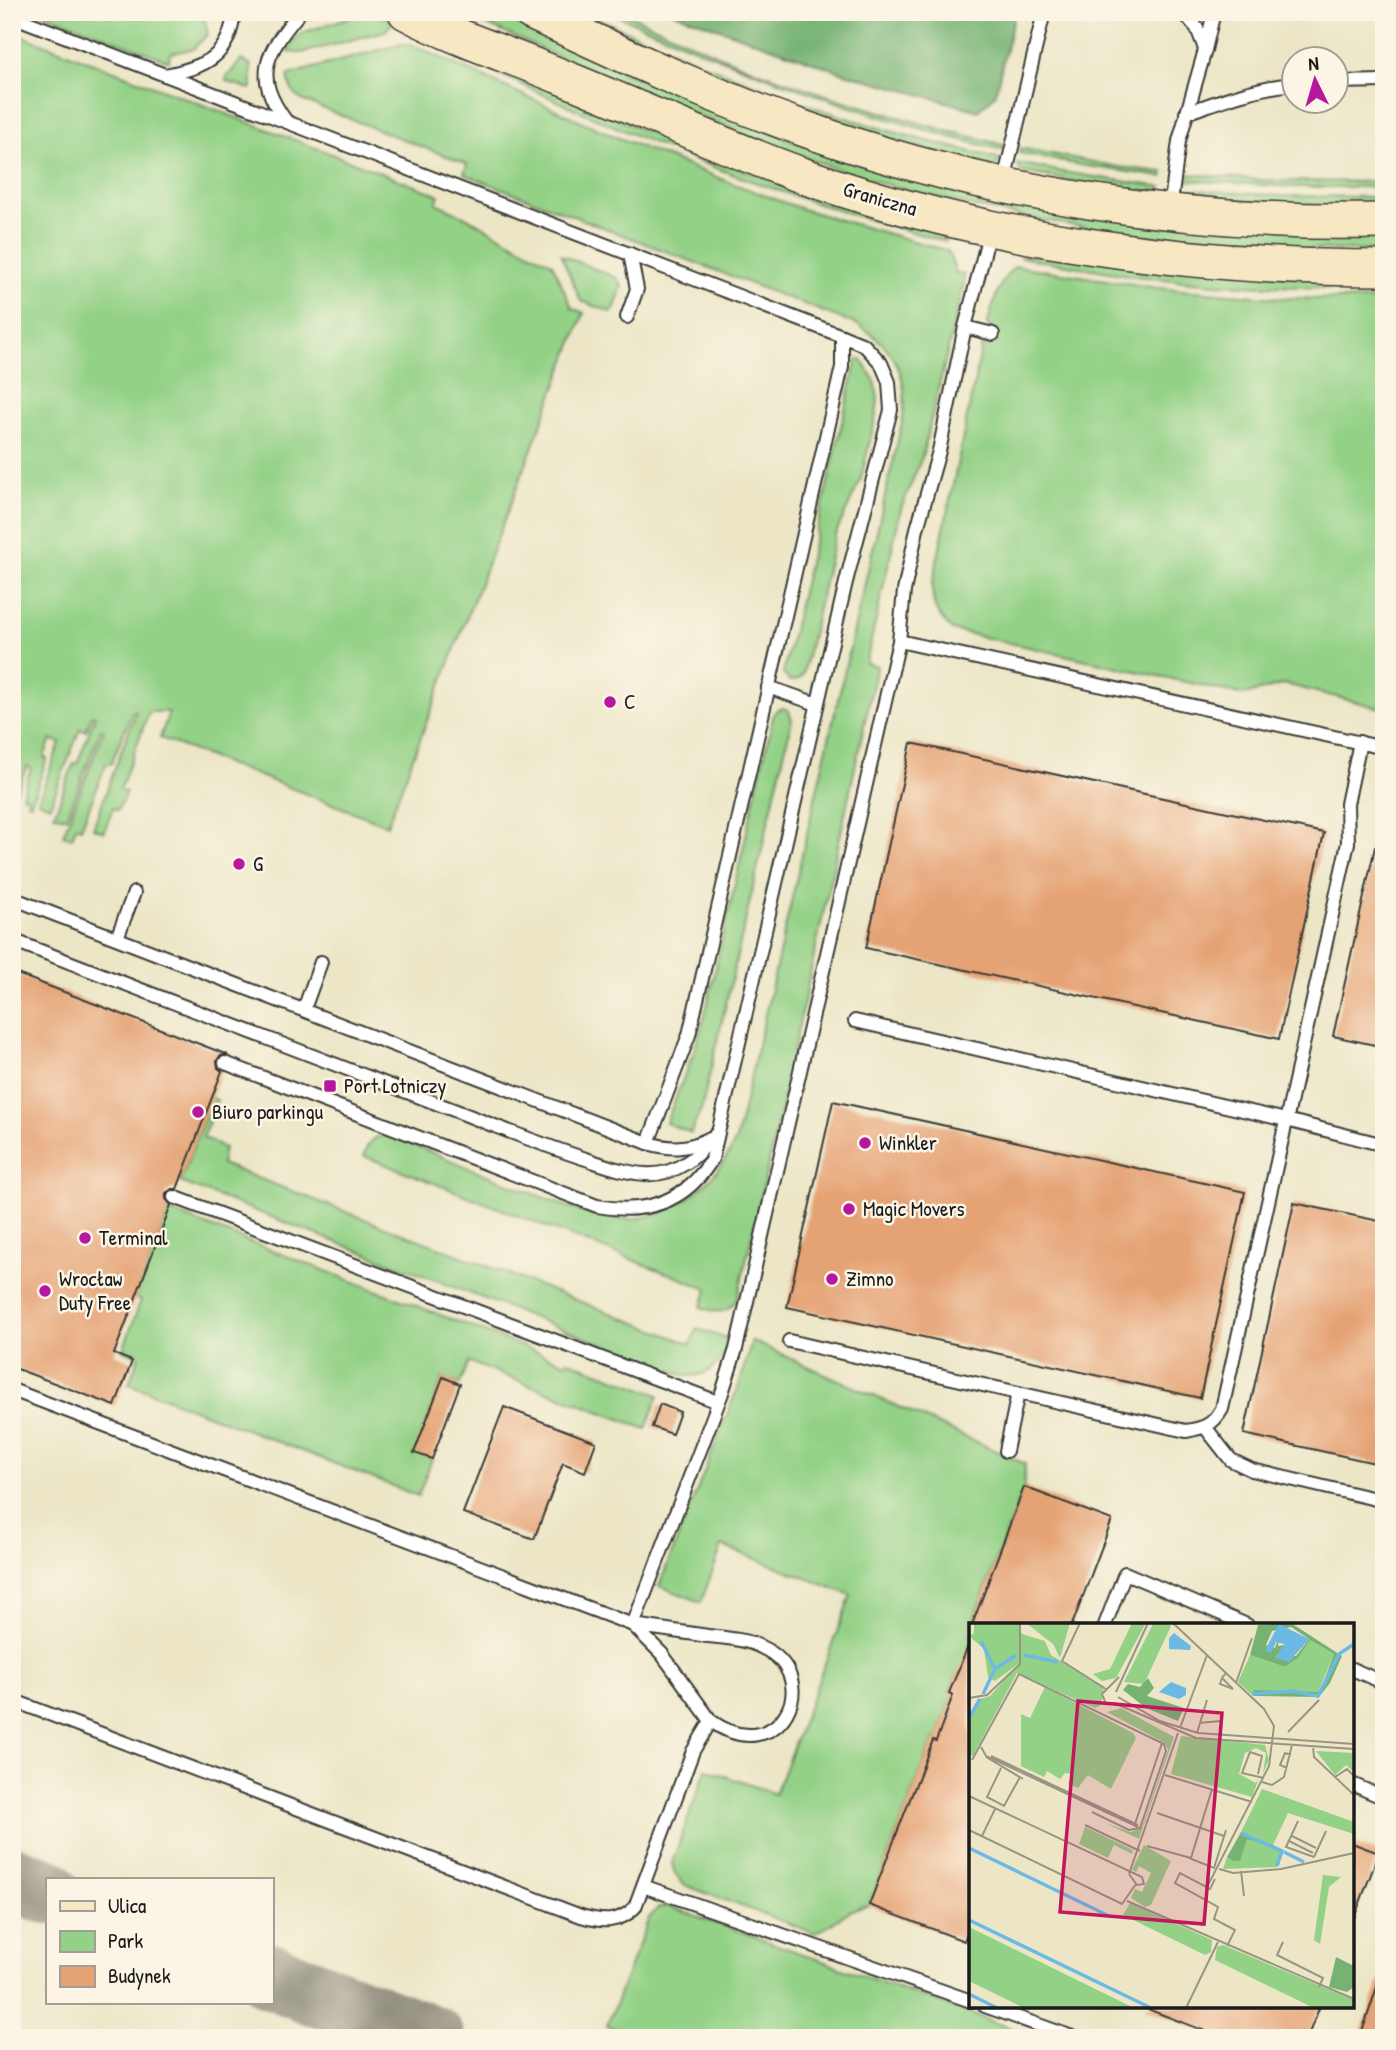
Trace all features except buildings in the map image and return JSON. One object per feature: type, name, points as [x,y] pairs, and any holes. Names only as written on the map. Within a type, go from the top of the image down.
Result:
[{"type":"main road","name":"Graniczna","points":[[406,12],[444,32],[562,77],[721,145],[797,173],[901,206],[991,227],[1166,257],[1289,266],[1384,268]]},
{"type":"main road","name":"Graniczna","points":[[531,12],[680,80],[806,129],[935,169],[1003,185],[1170,211],[1269,220],[1384,220]]},
{"type":"lane","points":[[164,75],[190,70],[213,58],[226,45],[233,27],[234,12]]},
{"type":"lane","points":[[286,121],[271,101],[265,76],[274,46],[300,12]]},
{"type":"lane","points":[[1003,185],[1044,12]]},
{"type":"lane","points":[[1183,12],[1197,28],[1205,50]]},
{"type":"lane","points":[[1170,211],[1179,141],[1213,12]]},
{"type":"lane","points":[[12,16],[864,345],[875,355],[889,382],[892,401],[886,432],[846,582],[712,1159],[702,1175],[686,1190],[650,1206],[611,1209],[583,1202],[225,1063]]},
{"type":"lane","points":[[1350,82],[1384,81]]},
{"type":"lane","points":[[1186,113],[1280,85]]},
{"type":"lane","points":[[633,1625],[736,1349],[899,641],[904,591],[914,541],[939,451],[965,327],[991,227]]},
{"type":"lane","points":[[626,317],[637,289],[630,254]]},
{"type":"lane","points":[[965,327],[993,334]]},
{"type":"lane","points":[[648,1143],[689,1035],[842,367],[842,336]]},
{"type":"lane","points":[[899,641],[1384,748]]},
{"type":"lane","points":[[768,687],[817,704]]},
{"type":"lane","points":[[789,1341],[1186,1431],[1205,1427],[1215,1420],[1222,1409],[1348,843],[1347,804],[1360,743]]},
{"type":"lane","points":[[117,938],[134,892]]},
{"type":"lane","points":[[12,898],[648,1143],[664,1148],[681,1148],[700,1143],[716,1134]]},
{"type":"lane","points":[[12,940],[566,1153],[618,1170],[646,1174],[664,1173],[684,1166],[699,1155],[716,1134]]},
{"type":"lane","points":[[304,1009],[321,961]]},
{"type":"lane","points":[[855,1021],[1384,1145]]},
{"type":"lane","points":[[174,1196],[718,1402]]},
{"type":"lane","points":[[12,1390],[633,1625],[739,1640],[761,1647],[781,1661],[790,1679],[793,1695],[788,1714],[778,1726],[762,1733],[741,1735],[723,1729],[711,1721],[662,1654],[633,1625]]},
{"type":"lane","points":[[1006,1451],[1018,1393]]},
{"type":"lane","points":[[1205,1427],[1231,1460],[1252,1470],[1384,1501]]},
{"type":"lane","points":[[1106,1623],[1125,1573],[1242,1623]]},
{"type":"lane","points":[[1354,1670],[1384,1683]]},
{"type":"lane","points":[[12,1700],[604,1922],[624,1916],[635,1907],[693,1751],[711,1721]]},
{"type":"lane","points":[[1354,1785],[1384,1798]]},
{"type":"lane","points":[[643,1886],[969,2000]]},
{"type":"lane","points":[[991,2008],[1075,2038]]},
{"type":"green space","points":[[40,12],[203,12],[208,34],[193,49],[170,53],[169,61]]},
{"type":"green space","points":[[459,12],[492,12],[592,59],[806,146],[1384,237],[1384,251],[1256,246],[1130,234],[1005,213],[881,183],[817,162],[680,108]]},
{"type":"green space","points":[[610,12],[623,12],[781,80],[876,111],[1004,145],[1003,150],[902,123],[804,90],[706,53]]},
{"type":"green space","points":[[672,12],[1015,12],[995,95],[978,111],[844,73]]},
{"type":"green space","points":[[359,14],[375,14],[394,21],[385,31],[302,53],[287,52],[293,41],[302,33]]},
{"type":"green space","points":[[595,17],[709,67],[826,111],[1001,159],[994,167],[871,134],[796,109],[597,26]]},
{"type":"green space","points":[[12,32],[439,195],[436,203],[552,263],[572,308],[584,313],[387,825],[160,738],[169,712],[149,712],[120,790],[126,792],[118,810],[113,808],[104,832],[93,828],[136,711],[132,712],[111,764],[106,764],[81,828],[76,826],[72,838],[63,835],[104,730],[101,729],[67,817],[54,815],[95,716],[92,715],[86,731],[80,729],[50,806],[38,801],[60,743],[51,739],[44,757],[47,759],[31,803],[27,802],[28,797],[22,795],[31,768],[27,766],[12,801],[12,719],[16,711],[12,710]]},
{"type":"green space","points":[[419,32],[687,149],[765,178],[932,230],[947,242],[824,206],[703,163],[528,87],[424,39]]},
{"type":"green space","points":[[410,44],[614,136],[731,183],[802,209],[948,251],[956,274],[964,274],[922,457],[901,509],[866,663],[877,666],[776,1131],[737,1300],[725,1310],[701,1307],[708,1289],[364,1156],[372,1140],[389,1134],[570,1208],[603,1217],[625,1219],[665,1211],[683,1201],[713,1175],[726,1158],[736,1140],[902,423],[902,379],[891,355],[858,325],[464,174],[467,164],[304,101],[294,94],[291,87],[288,75]]},
{"type":"green space","points":[[241,60],[251,65],[252,88],[249,89],[226,81]]},
{"type":"green space","points":[[1020,148],[1119,167],[1164,172],[1163,177],[1080,165],[1019,153]]},
{"type":"green space","points":[[1017,163],[1162,187],[1158,195],[1021,172]]},
{"type":"green space","points":[[1187,174],[1274,181],[1384,182],[1384,187],[1293,187],[1186,180]]},
{"type":"green space","points":[[1185,189],[1282,196],[1384,197],[1384,205],[1318,205],[1186,198]]},
{"type":"green space","points":[[1042,254],[1384,284],[1384,290],[1213,284],[1134,276],[1019,257]]},
{"type":"green space","points":[[561,255],[617,278],[622,286],[614,310],[610,312],[581,301]]},
{"type":"green space","points":[[1016,266],[1158,288],[1278,298],[1384,300],[1384,709],[1285,684],[1244,695],[952,630],[942,620],[936,611],[932,586],[982,345],[989,346],[993,328],[987,325],[995,301],[1005,278]]},
{"type":"green space","points":[[857,359],[861,359],[875,381],[878,399],[876,415],[861,479],[835,535],[803,674],[798,680],[789,681],[783,673]]},
{"type":"green space","points":[[784,708],[789,711],[792,720],[702,1107],[691,1133],[666,1123],[704,1019],[774,713]]},
{"type":"green space","points":[[212,1098],[217,1100],[203,1137],[224,1148],[221,1164],[691,1344],[697,1328],[729,1340],[726,1349],[718,1363],[705,1373],[689,1376],[680,1374],[180,1182]]},
{"type":"green space","points":[[169,1211],[566,1363],[567,1360],[659,1395],[646,1429],[469,1362],[460,1384],[443,1377],[415,1452],[432,1459],[418,1496],[129,1384],[139,1356],[123,1350],[141,1300],[135,1298]]},
{"type":"green space","points":[[752,1341],[1025,1464],[1024,1487],[972,1623],[969,1623],[969,1652],[961,1674],[957,1674],[949,1692],[953,1695],[936,1741],[933,1740],[869,1905],[846,1913],[814,1933],[684,1885],[675,1874],[672,1863],[706,1769],[775,1794],[851,1595],[722,1546],[701,1602],[659,1586],[740,1382]]},
{"type":"green space","points":[[671,1907],[1038,2038],[636,2038],[607,2026],[649,1918],[658,1908]]},
{"type":"taxiway","points":[[12,1878],[46,1891]]},
{"type":"taxiway","points":[[273,1977],[432,2038]]},
{"type":"place","name":"C","points":[[610,702]]},
{"type":"place","name":"G","points":[[239,864]]},
{"type":"place","name":"Port Lotniczy","points":[[330,1086]]},
{"type":"place","name":"Biuro parkingu","points":[[198,1112]]},
{"type":"place","name":"Winkler","points":[[865,1143]]},
{"type":"place","name":"Magic Movers","points":[[849,1209]]},
{"type":"place","name":"Terminal","points":[[85,1238]]},
{"type":"place","name":"Zimno","points":[[832,1279]]},
{"type":"place","name":"Wrocław Duty Free","points":[[45,1291]]}]
